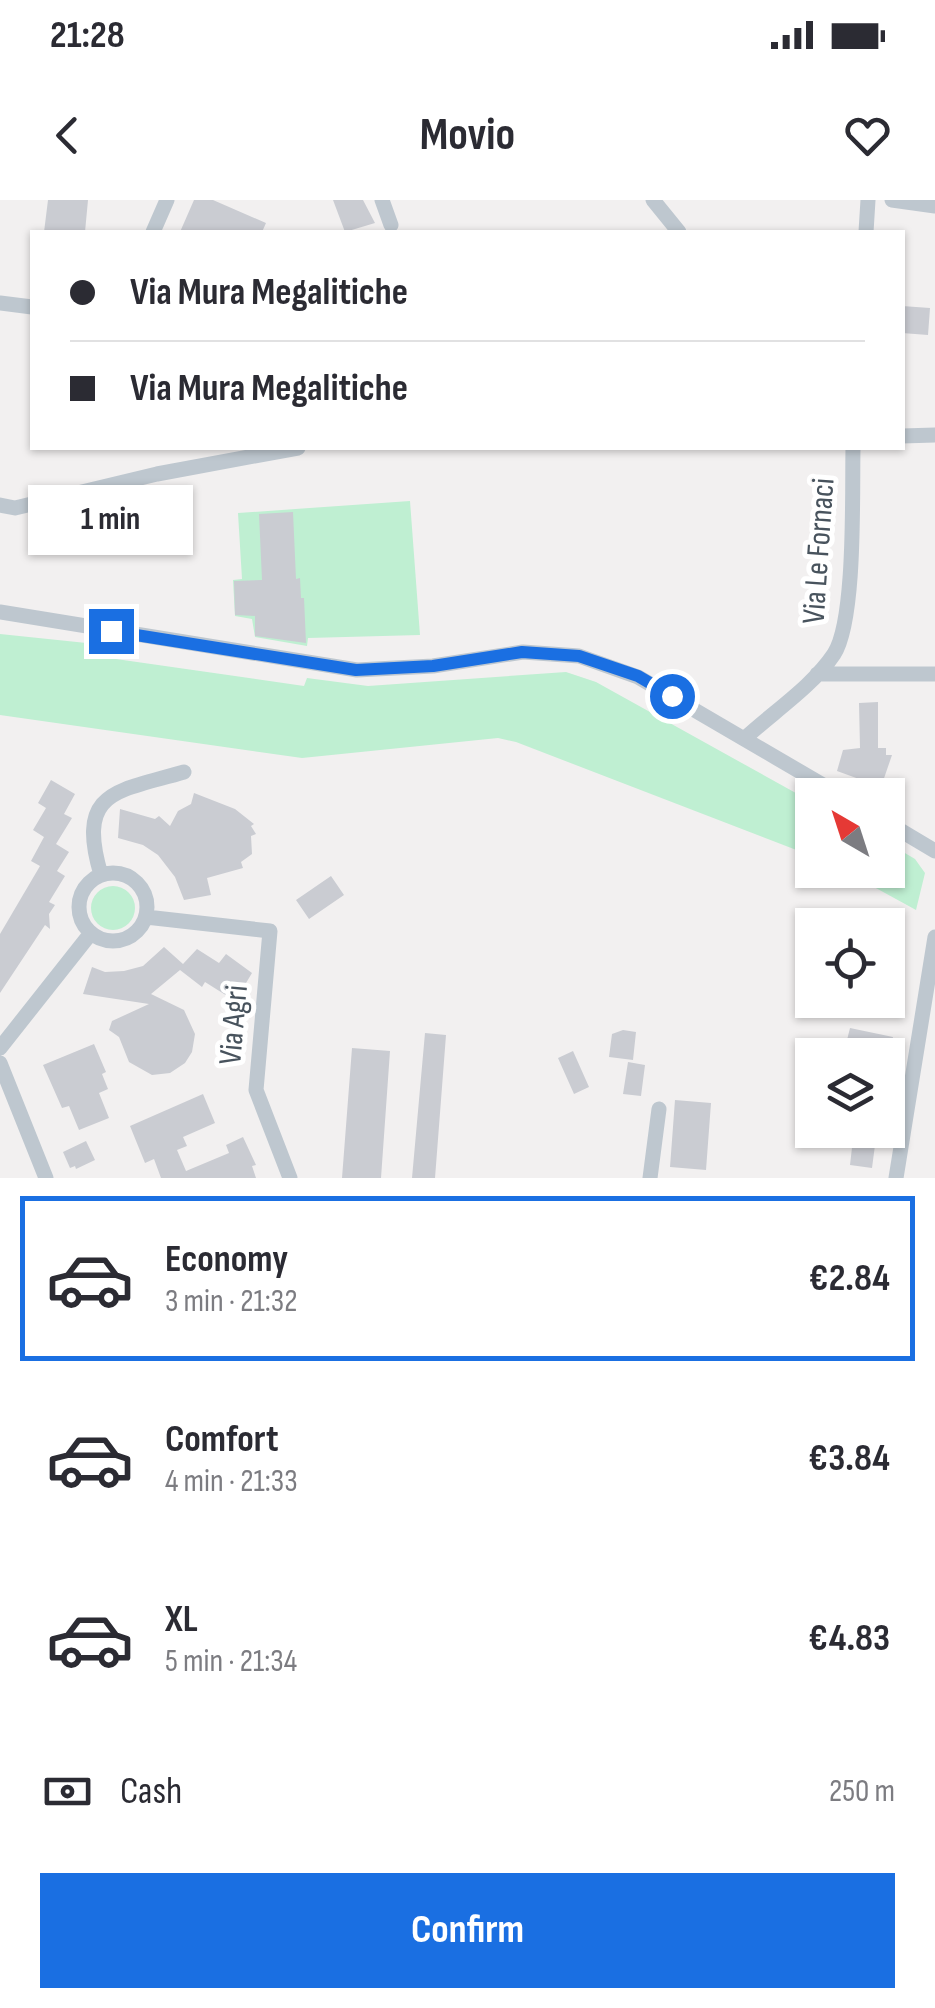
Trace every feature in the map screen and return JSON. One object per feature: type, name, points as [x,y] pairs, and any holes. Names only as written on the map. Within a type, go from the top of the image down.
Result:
[{"type":"street","points":[[155,230],[166,200]]},
{"type":"street","points":[[382,200],[391,224]]},
{"type":"street","points":[[653,200],[677,230]]},
{"type":"street","points":[[860,200],[868,200],[866,230]]},
{"type":"street","points":[[892,200],[935,206]]},
{"type":"street","points":[[0,302],[30,308]]},
{"type":"street","points":[[905,436],[935,436]]},
{"type":"street","points":[[0,505],[15,508],[157,474],[287,450]]},
{"type":"street","name":"Via Le Fornaci","points":[[744,738],[817,674],[837,649],[846,605],[853,450]]},
{"type":"street","points":[[0,612],[356,670],[433,666],[522,652],[579,656],[638,676],[811,778]]},
{"type":"street","points":[[817,674],[935,674]]},
{"type":"street","points":[[101,875],[92,833],[99,806],[116,792],[184,772]]},
{"type":"street","points":[[905,833],[935,852]]},
{"type":"street","points":[[112,872],[132,878],[146,895],[146,917],[142,926],[126,939],[106,940],[91,933],[82,920],[80,899],[92,880],[112,872]]},
{"type":"street","name":"Via Agri","points":[[146,917],[270,931],[256,1090],[290,1178]]},
{"type":"street","points":[[0,1048],[91,933]]},
{"type":"street","points":[[896,1178],[935,936]]},
{"type":"street","points":[[0,1062],[46,1178]]},
{"type":"street","points":[[650,1178],[659,1109]]},
{"type":"green space","points":[[410,501],[420,635],[308,638],[307,646],[255,637],[252,619],[235,616],[233,580],[242,579],[238,513]]},
{"type":"green space","points":[[0,634],[96,644],[95,656],[304,686],[307,678],[368,686],[566,672],[596,682],[795,793],[795,849],[498,738],[302,758],[0,715]]},
{"type":"green space","points":[[905,853],[925,873],[916,910],[876,888],[905,888]]},
{"type":"green space","points":[[113,886],[128,893],[135,908],[128,923],[113,930],[98,923],[91,908],[98,893]]},
{"type":"building","points":[[48,200],[88,200],[85,230],[44,230]]},
{"type":"building","points":[[194,200],[213,200],[266,223],[263,230],[181,230]]},
{"type":"building","points":[[333,200],[363,200],[375,223],[344,230]]},
{"type":"building","points":[[905,306],[930,308],[928,335],[905,333]]},
{"type":"building","points":[[293,512],[296,579],[300,578],[304,598],[306,643],[255,636],[255,616],[235,615],[234,581],[262,580],[259,514]]},
{"type":"building","points":[[878,702],[878,748],[886,748],[886,755],[892,755],[884,778],[856,778],[837,771],[843,750],[860,748],[859,703]]},
{"type":"building","points":[[51,780],[75,794],[64,814],[72,818],[56,844],[69,852],[57,871],[65,876],[49,902],[55,905],[49,914],[50,929],[45,925],[0,993],[0,934],[40,866],[31,861],[44,837],[33,830],[46,808],[38,803]]},
{"type":"building","points":[[194,793],[235,809],[254,824],[251,826],[256,834],[251,836],[252,854],[241,862],[243,868],[207,878],[211,895],[184,900],[175,877],[158,855],[143,845],[118,838],[120,809],[155,819],[159,816],[170,826],[178,811],[191,804]]},
{"type":"building","points":[[331,876],[344,895],[309,919],[296,900]]},
{"type":"building","points":[[164,947],[183,964],[197,949],[219,963],[226,954],[252,973],[232,999],[205,982],[202,987],[180,970],[151,994],[184,1010],[195,1034],[192,1052],[185,1063],[170,1073],[152,1075],[129,1062],[119,1037],[109,1030],[112,1021],[149,1004],[83,994],[92,967],[105,972],[143,966]]},
{"type":"building","points":[[850,1028],[893,1037],[893,1038],[848,1038]]},
{"type":"building","points":[[623,1030],[636,1032],[633,1060],[609,1057],[612,1034]]},
{"type":"building","points":[[425,1033],[446,1035],[435,1178],[412,1178]]},
{"type":"building","points":[[94,1044],[106,1072],[102,1074],[108,1089],[99,1093],[109,1118],[79,1130],[69,1106],[62,1108],[43,1065]]},
{"type":"building","points":[[352,1048],[390,1051],[381,1178],[342,1178]]},
{"type":"building","points":[[573,1051],[589,1087],[574,1094],[558,1058]]},
{"type":"building","points":[[628,1062],[645,1065],[641,1096],[623,1094]]},
{"type":"building","points":[[203,1094],[215,1123],[183,1137],[187,1146],[177,1150],[186,1171],[229,1153],[226,1145],[243,1137],[256,1165],[252,1166],[256,1178],[161,1178],[154,1159],[145,1163],[130,1126]]},
{"type":"building","points":[[675,1100],[711,1103],[706,1170],[670,1167]]},
{"type":"building","points":[[86,1141],[95,1160],[70,1168],[63,1152]]},
{"type":"building","points":[[852,1148],[875,1148],[872,1168],[850,1165]]},
{"type":"route","points":[[111,631],[356,670],[433,666],[522,652],[579,656],[638,676],[672,696]]}]
